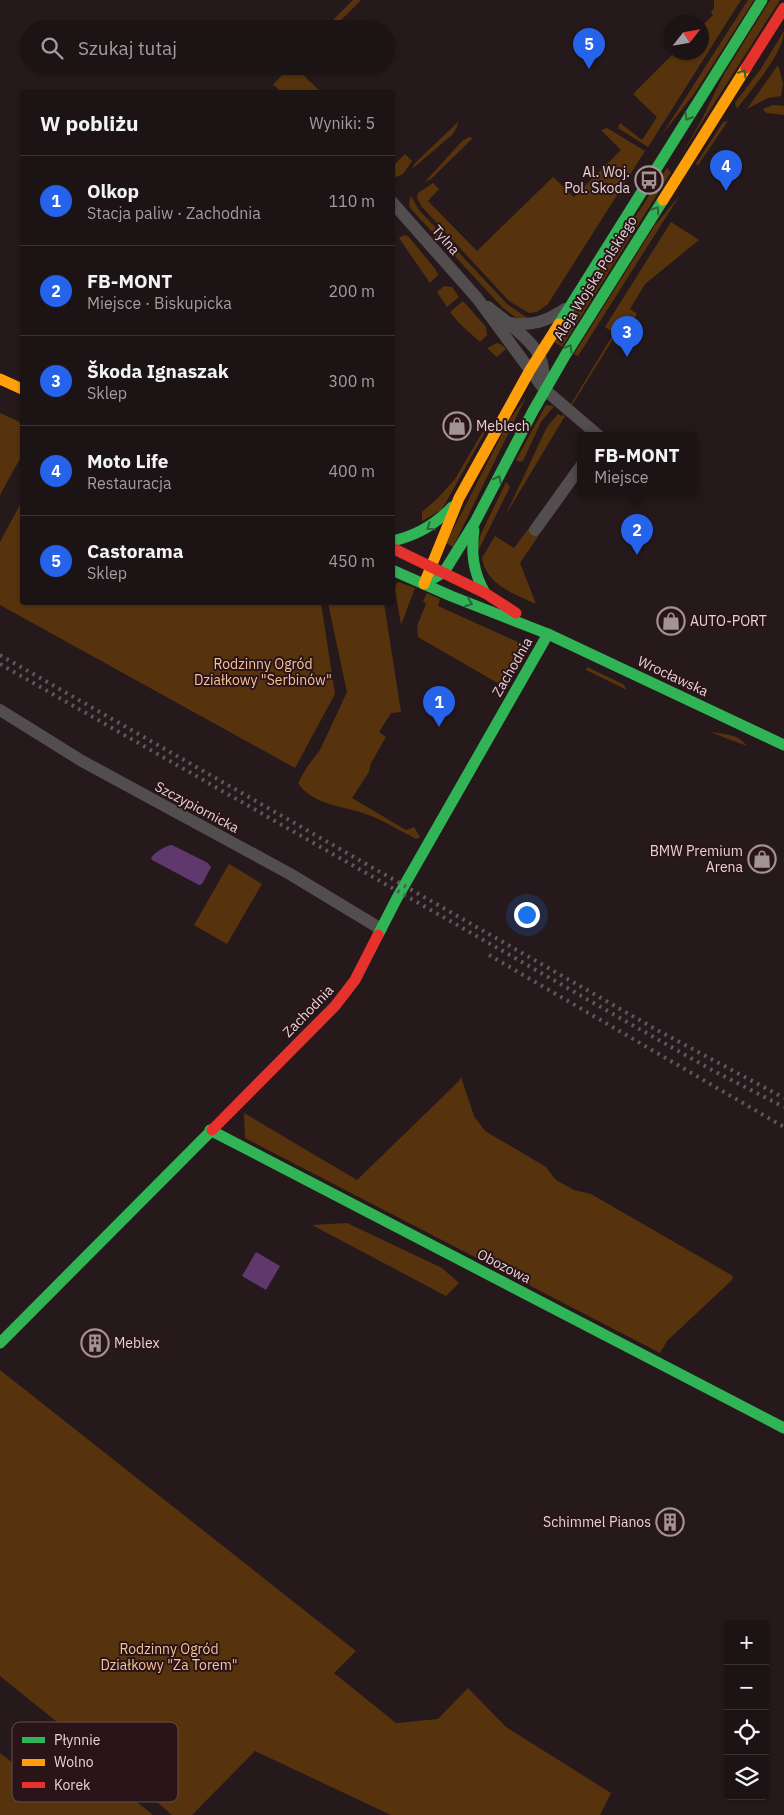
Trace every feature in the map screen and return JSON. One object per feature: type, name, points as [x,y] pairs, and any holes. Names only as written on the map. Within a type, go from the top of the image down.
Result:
[{"type":"street","name":"Aleja Wojska Polskiego","points":[[424,584],[459,498],[539,354],[762,0]]},
{"type":"street","name":"Aleja Wojska Polskiego","points":[[444,572],[476,522],[544,389],[783,10]]},
{"type":"street","name":"Tylna","points":[[395,205],[477,298],[544,389],[594,432]]},
{"type":"street","name":"Tylna","points":[[477,298],[509,323],[539,354]]},
{"type":"street","points":[[509,323],[531,324],[540,322],[568,308]]},
{"type":"street","points":[[539,354],[544,389]]},
{"type":"street","points":[[0,379],[20,388]]},
{"type":"street","points":[[535,530],[577,472]]},
{"type":"street","points":[[395,540],[415,535],[428,528],[446,514],[459,498]]},
{"type":"street","points":[[476,522],[472,541],[472,560],[475,574],[485,593]]},
{"type":"street","name":"Wrocławska","points":[[395,549],[485,593],[548,634]]},
{"type":"street","name":"Wrocławska","points":[[395,571],[451,596],[548,634],[784,745]]},
{"type":"street","points":[[424,584],[444,572]]},
{"type":"street","name":"Zachodnia","points":[[0,1343],[345,995],[366,963],[393,905],[548,634]]},
{"type":"street","name":"Szczypiornicka","points":[[0,710],[82,761],[290,874],[381,929]]},
{"type":"street","name":"Obozowa","points":[[210,1130],[784,1428]]},
{"type":"green space","points":[[353,0],[361,0],[341,20],[333,20]]},
{"type":"green space","points":[[714,0],[741,0],[709,51],[709,19],[713,15],[711,12],[714,8]]},
{"type":"green space","points":[[748,0],[754,0],[694,94],[661,136]]},
{"type":"green space","points":[[770,0],[780,0],[682,154],[724,74]]},
{"type":"green space","points":[[784,31],[783,40],[773,60],[737,109],[735,103],[760,70]]},
{"type":"green space","points":[[667,60],[703,60],[648,147],[618,128],[620,123],[642,140],[657,117],[633,94]]},
{"type":"green space","points":[[778,65],[783,83],[781,96],[768,98],[747,109]]},
{"type":"green space","points":[[282,75],[303,75],[319,90],[278,90],[273,85]]},
{"type":"green space","points":[[773,105],[784,106],[784,115],[767,113],[763,110]]},
{"type":"green space","points":[[728,121],[698,165],[697,165],[723,122]]},
{"type":"green space","points":[[458,122],[453,134],[412,169],[415,163]]},
{"type":"green space","points":[[607,128],[645,151],[548,304],[537,312],[529,313],[509,301],[422,207],[417,198],[418,193],[433,183],[439,189],[428,201],[477,251],[553,177],[574,197],[621,150],[601,130]]},
{"type":"green space","points":[[469,137],[473,138],[432,178],[424,183],[462,141]]},
{"type":"green space","points":[[405,154],[412,161],[403,174],[396,177],[395,164]]},
{"type":"green space","points":[[667,168],[671,172],[562,347],[554,342]]},
{"type":"green space","points":[[680,195],[578,356],[574,354],[655,225]]},
{"type":"green space","points":[[411,196],[419,210],[507,304],[527,319],[515,317],[503,308],[410,208]]},
{"type":"green space","points":[[671,222],[699,240],[645,284],[630,309],[637,314],[623,338],[616,334],[572,405],[614,333],[605,327]]},
{"type":"green space","points":[[404,235],[408,236],[436,270],[438,275],[430,283],[399,238]]},
{"type":"green space","points":[[444,286],[452,287],[459,297],[447,307],[437,292]]},
{"type":"green space","points":[[463,301],[486,327],[487,335],[480,342],[450,312]]},
{"type":"green space","points":[[497,343],[506,349],[497,357],[487,348]]},
{"type":"green space","points":[[526,397],[453,547],[446,543],[510,419]]},
{"type":"green space","points":[[546,405],[554,406],[541,422],[523,461],[516,460]]},
{"type":"green space","points":[[0,413],[20,422],[20,459],[0,495]]},
{"type":"green space","points":[[558,414],[565,416],[505,516],[547,427]]},
{"type":"green space","points":[[486,426],[487,429],[441,510],[422,521],[422,512],[455,479]]},
{"type":"green space","points":[[506,482],[510,487],[476,555],[480,536]]},
{"type":"green space","name":"Rodzinny Ogród Działkowy \"Serbinów\"","points":[[20,505],[20,605],[321,605],[335,694],[295,768],[0,605],[0,542]]},
{"type":"green space","points":[[529,528],[539,535],[520,563],[536,604],[495,582],[489,575],[482,558],[495,536],[514,548]]},
{"type":"green space","points":[[398,582],[415,588],[401,625],[395,589]]},
{"type":"green space","points":[[427,593],[440,599],[438,606],[518,642],[521,658],[508,683],[501,685],[418,637],[417,626],[426,604],[423,601]]},
{"type":"green space","points":[[328,605],[384,605],[401,712],[391,713],[379,732],[386,737],[371,763],[369,772],[352,798],[406,830],[414,827],[420,837],[416,839],[370,815],[319,800],[311,796],[298,783],[320,750],[347,692]]},
{"type":"green space","points":[[587,667],[623,684],[627,690],[586,670]]},
{"type":"green space","points":[[710,732],[735,737],[747,746]]},
{"type":"green space","points":[[229,864],[262,884],[227,944],[194,925]]},
{"type":"green space","points":[[461,1077],[474,1116],[485,1131],[546,1167],[556,1180],[574,1190],[591,1194],[733,1276],[732,1280],[667,1341],[660,1353],[245,1138],[244,1113],[357,1180]]},
{"type":"green space","points":[[347,1223],[442,1268],[459,1283],[446,1296],[312,1225]]},
{"type":"green space","name":"Rodzinny Ogród Działkowy \"Za Torem\"","points":[[0,1370],[356,1651],[334,1673],[396,1723],[438,1719],[468,1688],[506,1727],[611,1793],[600,1815],[391,1815],[255,1751],[192,1815],[172,1815],[158,1802],[178,1802],[178,1722],[57,1722],[0,1676]]},
{"type":"green space","points":[[0,1753],[12,1762],[12,1802],[137,1802],[153,1815],[0,1815]]},
{"type":"shaded area","points":[[172,845],[208,863],[211,867],[202,884],[199,885],[152,860],[151,858],[158,852]]},
{"type":"shaded area","points":[[256,1252],[280,1266],[266,1290],[242,1276]]},
{"type":"railway","points":[[0,655],[657,1030],[784,1098]]},
{"type":"railway","points":[[0,664],[627,1022],[712,1070],[784,1107]]},
{"type":"railway","points":[[489,955],[784,1127]]},
{"type":"traffic: fast","points":[[559,324],[762,0]]},
{"type":"traffic: fast","points":[[424,584],[444,572],[475,522],[533,411],[566,354],[663,200]]},
{"type":"traffic: fast","points":[[395,540],[425,529],[452,507]]},
{"type":"traffic: fast","points":[[474,530],[474,562],[478,578],[485,593]]},
{"type":"traffic: fast","points":[[395,571],[451,596],[548,634],[784,745]]},
{"type":"traffic: fast","points":[[378,935],[397,898],[548,634]]},
{"type":"traffic: fast","points":[[210,1130],[784,1428]]},
{"type":"traffic: fast","points":[[0,1343],[212,1130]]},
{"type":"traffic: slow","points":[[663,200],[746,68]]},
{"type":"traffic: slow","points":[[424,584],[459,498],[530,370],[559,324]]},
{"type":"traffic: slow","points":[[0,379],[20,388]]},
{"type":"traffic: jam","points":[[746,68],[784,8]]},
{"type":"traffic: jam","points":[[395,549],[485,593],[516,613]]},
{"type":"traffic: jam","points":[[212,1130],[335,1006],[355,980],[378,935]]},
{"type":"place","name":"Castorama","points":[[589,69]]},
{"type":"place","name":"Al. Woj. Pol. Skoda","points":[[649,180]]},
{"type":"place","name":"Moto Life","points":[[726,191]]},
{"type":"place","name":"Škoda Ignaszak","points":[[627,357]]},
{"type":"place","name":"Meblech","points":[[457,426]]},
{"type":"place","name":"FB-MONT","points":[[637,555]]},
{"type":"place","name":"AUTO-PORT","points":[[671,621]]},
{"type":"place","name":"Olkop","points":[[439,727]]},
{"type":"place","name":"BMW Premium Arena","points":[[762,859]]},
{"type":"place","name":"Meblex","points":[[95,1343]]},
{"type":"place","name":"Schimmel Pianos","points":[[670,1522]]}]
